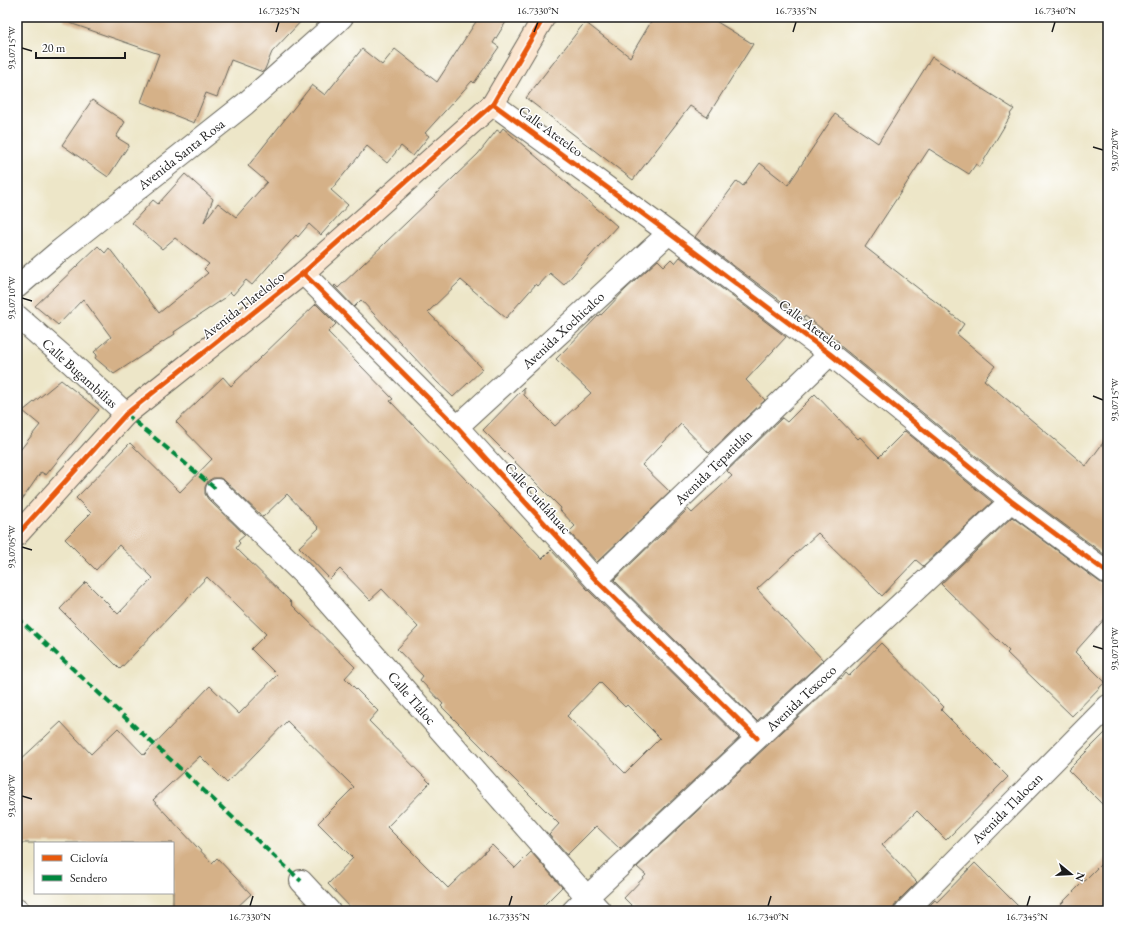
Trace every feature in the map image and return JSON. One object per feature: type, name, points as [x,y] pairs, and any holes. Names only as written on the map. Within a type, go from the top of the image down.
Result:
[{"type":"street","name":"Avenida Santa Rosa","points":[[17,287],[64,247],[245,104],[342,17]]},
{"type":"street","name":"Avenida Tlatelolco","points":[[21,525],[126,414],[303,273],[493,104],[544,17]]},
{"type":"street","name":"Calle Atetelco","points":[[493,104],[669,233],[830,354],[1011,501],[1108,573]]},
{"type":"street","name":"Avenida Xochicalco","points":[[457,427],[669,233]]},
{"type":"street","name":"Calle Cuitláhuac","points":[[303,273],[457,427],[596,580],[757,738]]},
{"type":"street","name":"Calle Bugambilias","points":[[17,316],[126,414]]},
{"type":"street","name":"Avenida Tepatitlán","points":[[596,580],[830,354]]},
{"type":"street","name":"Calle Tláloc","points":[[217,490],[304,575],[587,906]]},
{"type":"street","name":"Avenida Texcoco","points":[[587,906],[757,738],[1011,501]]},
{"type":"street","name":"Avenida Tlalocan","points":[[906,911],[1108,706]]},
{"type":"street","points":[[301,881],[329,911]]},
{"type":"building","points":[[64,17],[305,17],[272,52],[263,72],[231,60],[217,97],[206,93],[194,123],[141,102],[159,54],[64,21]]},
{"type":"building","points":[[479,17],[509,17],[493,43],[499,47],[474,83],[472,81],[425,133],[429,136],[413,156],[401,146],[387,163],[367,146],[331,190],[348,205],[321,235],[309,224],[298,237],[296,235],[252,285],[246,280],[233,295],[230,292],[225,298],[174,332],[175,334],[114,374],[95,358],[97,355],[94,352],[111,337],[83,299],[58,325],[35,306],[98,246],[105,253],[109,248],[159,313],[208,273],[204,269],[209,264],[175,238],[162,249],[132,223],[153,200],[158,204],[185,174],[213,199],[204,222],[218,203],[236,217],[267,182],[248,166],[312,85],[325,95],[362,49],[382,65],[395,49],[437,82]]},
{"type":"building","points":[[654,17],[709,17],[753,44],[707,117],[690,106],[633,180],[526,98],[585,22],[630,57]]},
{"type":"building","points":[[932,57],[1014,109],[980,167],[976,164],[969,174],[929,149],[865,247],[964,324],[957,334],[995,366],[984,380],[1086,466],[1108,436],[1108,557],[1019,491],[838,344],[839,342],[805,316],[804,318],[695,237],[737,181],[743,186],[760,163],[788,185],[835,114],[878,143]]},
{"type":"building","points":[[92,100],[125,122],[116,137],[129,145],[108,177],[62,145]]},
{"type":"building","points":[[503,128],[617,226],[564,285],[550,273],[538,286],[536,284],[506,318],[461,280],[428,312],[483,369],[453,397],[437,382],[361,300],[354,307],[334,286],[335,285],[338,288],[478,154],[497,130],[500,132]]},
{"type":"building","points":[[680,257],[786,337],[746,380],[765,400],[709,453],[681,424],[642,465],[670,492],[597,562],[569,532],[575,526],[560,510],[561,508],[483,430],[524,388],[524,395],[555,426],[591,393],[556,359],[600,314],[601,315],[626,289],[658,260],[664,266],[671,259],[675,263]]},
{"type":"building","points":[[316,304],[336,324],[328,332],[393,399],[390,401],[542,559],[551,550],[587,589],[739,738],[620,849],[596,826],[567,855],[549,835],[559,824],[441,706],[443,704],[420,680],[423,676],[397,649],[418,627],[382,589],[370,600],[340,569],[330,579],[299,547],[319,528],[287,494],[263,517],[225,481],[220,478],[213,478],[208,481],[205,487],[205,494],[208,499],[245,535],[238,541],[240,543],[236,548],[355,667],[345,678],[378,711],[369,721],[430,783],[387,827],[448,888],[492,845],[515,868],[531,852],[562,887],[538,911],[354,911],[328,884],[353,858],[318,823],[354,787],[287,721],[227,783],[200,756],[153,800],[212,863],[217,858],[251,894],[233,911],[173,911],[174,842],[17,843],[17,763],[61,722],[91,754],[118,728],[144,755],[210,686],[239,714],[277,675],[251,649],[266,634],[207,577],[120,669],[60,609],[86,582],[118,614],[153,578],[119,545],[96,570],[65,539],[91,513],[76,498],[130,443],[180,492],[212,459],[176,422],[223,377],[231,386]],"holes":[[[600,682],[625,707],[627,705],[660,738],[625,773],[567,716]]]},
{"type":"building","points":[[61,380],[99,410],[46,475],[41,472],[17,507],[17,454],[40,425],[23,411]]},
{"type":"building","points":[[815,394],[858,439],[860,437],[879,457],[905,431],[992,502],[923,566],[916,560],[882,596],[818,533],[757,589],[823,660],[757,721],[614,580],[688,509],[692,513],[732,476],[727,471],[782,418],[787,422]]},
{"type":"building","points":[[1012,517],[1101,583],[1108,585],[1108,615],[1075,652],[1105,682],[1072,716],[1007,653],[1009,651],[941,584]]},
{"type":"building","points":[[881,643],[944,707],[941,710],[1008,777],[946,840],[917,811],[882,845],[917,882],[897,902],[894,907],[894,911],[637,911],[624,898],[646,875],[637,867],[840,678],[841,679],[846,673],[849,676]]},
{"type":"building","points":[[1108,730],[1108,810],[1068,770]]},
{"type":"building","points":[[1108,857],[1108,911],[1054,911]]},
{"type":"building","points":[[975,863],[1023,911],[924,911],[935,900],[937,902]]},
{"type":"marked path","points":[[126,414],[217,490]]},
{"type":"marked path","points":[[17,617],[301,881]]},
{"type":"cycle path","points":[[17,535],[126,414],[303,273],[493,104],[544,17]]},
{"type":"cycle path","points":[[493,104],[669,233],[830,354],[1011,501],[1108,573]]},
{"type":"cycle path","points":[[303,273],[457,427],[596,580],[757,738]]}]
